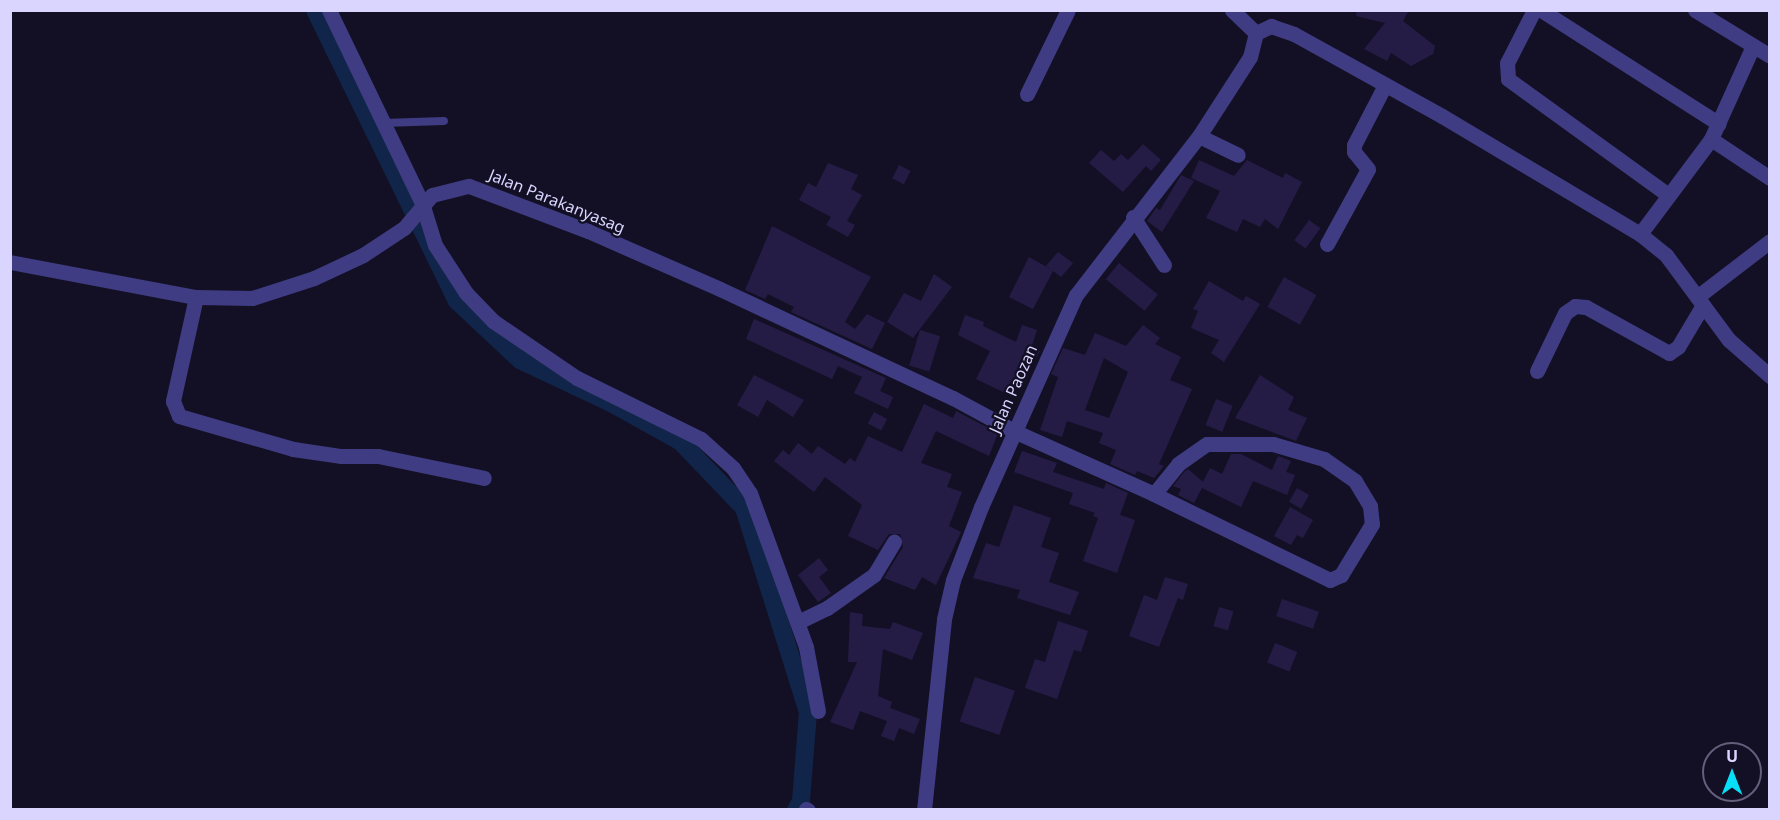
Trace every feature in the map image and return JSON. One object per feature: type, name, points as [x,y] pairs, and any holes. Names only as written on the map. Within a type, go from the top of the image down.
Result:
[{"type":"street","points":[[328,10],[446,266],[494,321],[577,378],[701,439],[733,468],[750,493],[798,622],[816,686],[818,711]]},
{"type":"street","points":[[1027,94],[1068,10]]},
{"type":"street","points":[[1232,10],[1256,33],[1271,26],[1280,28],[1385,85],[1640,234],[1666,255],[1729,340],[1770,376]]},
{"type":"street","points":[[1533,10],[1507,63],[1508,79],[1668,195]]},
{"type":"street","points":[[1542,10],[1719,124]]},
{"type":"street","points":[[1695,10],[1752,48],[1770,56]]},
{"type":"street","name":"Jalan Paozan","points":[[924,810],[939,658],[954,580],[1014,431],[1076,294],[1133,217],[1199,136],[1250,57],[1256,33]]},
{"type":"street","points":[[1640,234],[1711,139],[1752,48]]},
{"type":"street","points":[[1326,244],[1367,171],[1368,165],[1354,152],[1354,144],[1385,85]]},
{"type":"street","points":[[1199,136],[1238,155]]},
{"type":"street","points":[[1711,139],[1770,178]]},
{"type":"street","name":"Jalan Parakanyasag","points":[[10,262],[196,297],[252,298],[279,292],[363,255],[404,228],[419,206],[432,195],[461,186],[517,202],[720,289],[954,398],[1014,431],[1155,494],[1330,580],[1341,575],[1368,536],[1372,524],[1370,506],[1355,481],[1324,459],[1273,444],[1207,444],[1178,464],[1155,494]]},
{"type":"street","points":[[1133,217],[1164,266]]},
{"type":"street","points":[[1537,371],[1565,313],[1575,306],[1586,307],[1669,353],[1678,347],[1700,301],[1770,241]]},
{"type":"street","points":[[196,297],[173,401],[179,416],[293,449],[341,456],[378,456],[484,478]]},
{"type":"street","points":[[798,622],[827,608],[874,575],[894,542]]},
{"type":"lane","points":[[381,123],[410,119],[444,121]]},
{"type":"building","points":[[1357,10],[1409,10],[1403,21],[1435,46],[1433,54],[1411,66],[1391,53],[1387,61],[1364,49],[1385,23],[1356,16]]},
{"type":"building","points":[[1143,144],[1161,160],[1151,171],[1146,166],[1123,192],[1089,163],[1101,150],[1114,161],[1121,154],[1128,160]]},
{"type":"building","points":[[1199,160],[1234,176],[1247,160],[1283,178],[1285,173],[1302,182],[1278,229],[1265,219],[1260,227],[1243,219],[1237,232],[1206,218],[1220,191],[1191,178]]},
{"type":"building","points":[[828,163],[858,175],[851,189],[862,195],[847,221],[855,225],[848,237],[826,225],[831,217],[799,200],[808,183],[816,187]]},
{"type":"building","points":[[899,165],[911,171],[904,184],[892,178]]},
{"type":"building","points":[[1181,175],[1194,181],[1162,232],[1147,221],[1156,208],[1160,210]]},
{"type":"building","points":[[1309,220],[1320,228],[1306,248],[1294,240]]},
{"type":"building","points":[[772,226],[871,277],[845,322],[855,329],[867,314],[885,323],[872,349],[791,312],[794,307],[768,294],[765,299],[745,290]]},
{"type":"building","points":[[1058,252],[1073,263],[1061,277],[1053,271],[1033,309],[1009,297],[1029,257],[1052,270],[1046,266]]},
{"type":"building","points":[[1119,263],[1158,294],[1145,311],[1106,279]]},
{"type":"building","points":[[934,274],[952,287],[913,338],[887,322],[904,293],[921,301]]},
{"type":"building","points":[[1284,277],[1316,295],[1300,325],[1268,307]]},
{"type":"building","points":[[1209,281],[1243,301],[1246,296],[1260,304],[1224,362],[1211,353],[1219,340],[1191,328],[1198,311],[1193,309]]},
{"type":"building","points":[[965,315],[984,322],[983,326],[1016,342],[1022,325],[1037,330],[1031,349],[1040,351],[1020,385],[1011,381],[1005,393],[976,379],[990,351],[958,335]]},
{"type":"building","points":[[754,319],[886,378],[880,391],[893,397],[888,409],[854,393],[862,377],[838,366],[832,379],[746,339]]},
{"type":"building","points":[[1143,325],[1160,338],[1155,344],[1181,357],[1170,380],[1192,389],[1159,464],[1164,466],[1154,478],[1137,471],[1135,475],[1110,464],[1116,450],[1099,443],[1103,433],[1067,421],[1062,437],[1040,430],[1058,377],[1051,374],[1063,348],[1085,355],[1095,333],[1126,346]],"holes":[[[1104,358],[1128,372],[1109,418],[1085,410]]]},
{"type":"building","points":[[920,330],[940,336],[929,372],[909,365]]},
{"type":"building","points":[[754,375],[804,400],[793,417],[767,400],[758,417],[737,405]]},
{"type":"building","points":[[1260,375],[1294,397],[1288,410],[1307,418],[1296,441],[1235,418]]},
{"type":"building","points":[[1216,399],[1233,406],[1222,432],[1206,425]]},
{"type":"building","points":[[924,404],[953,418],[956,411],[998,433],[989,456],[936,431],[921,463],[952,474],[947,487],[962,492],[949,526],[961,532],[936,585],[922,577],[915,590],[884,578],[903,547],[900,534],[889,534],[878,550],[848,536],[862,505],[825,477],[814,492],[774,461],[783,450],[789,455],[798,443],[812,454],[818,446],[845,464],[850,458],[855,462],[868,436],[902,452]]},
{"type":"building","points":[[874,412],[887,419],[881,431],[868,423]]},
{"type":"building","points":[[1022,451],[1057,463],[1053,472],[1104,489],[1106,483],[1128,493],[1120,515],[1135,520],[1117,573],[1083,561],[1098,518],[1093,516],[1095,513],[1069,504],[1073,493],[1014,472]]},
{"type":"building","points":[[1231,454],[1241,454],[1272,470],[1278,456],[1291,461],[1286,472],[1295,475],[1287,495],[1253,481],[1241,507],[1202,488],[1194,503],[1178,495],[1181,489],[1173,486],[1185,471],[1188,469],[1203,482],[1210,468],[1222,474]]},
{"type":"building","points":[[1297,488],[1309,495],[1301,509],[1289,502]]},
{"type":"building","points":[[1014,505],[1051,518],[1041,547],[1059,553],[1049,582],[1079,592],[1070,615],[1017,598],[1020,590],[973,578],[986,543],[999,547]]},
{"type":"building","points":[[1290,507],[1313,520],[1303,538],[1297,535],[1291,545],[1274,536]]},
{"type":"building","points":[[819,558],[828,570],[819,577],[831,593],[818,602],[798,575]]},
{"type":"building","points":[[1165,577],[1188,584],[1183,600],[1178,598],[1159,647],[1129,636],[1144,595],[1157,600]]},
{"type":"building","points":[[1282,599],[1319,612],[1313,629],[1276,616]]},
{"type":"building","points":[[1219,607],[1233,611],[1228,630],[1213,626]]},
{"type":"building","points":[[850,612],[863,614],[862,626],[890,629],[893,622],[923,633],[912,660],[883,649],[878,696],[892,702],[890,708],[920,719],[914,734],[899,728],[894,741],[881,736],[887,721],[860,711],[853,730],[830,722],[857,662],[848,662]]},
{"type":"building","points":[[1058,621],[1088,631],[1081,652],[1074,650],[1057,699],[1025,688],[1035,659],[1045,662]]},
{"type":"building","points":[[1275,643],[1297,652],[1289,671],[1267,662]]},
{"type":"building","points":[[975,677],[1015,691],[999,735],[960,721]]},
{"type":"waterway","points":[[315,10],[457,301],[520,360],[611,403],[681,442],[744,508],[808,712],[801,801],[796,810]]}]
